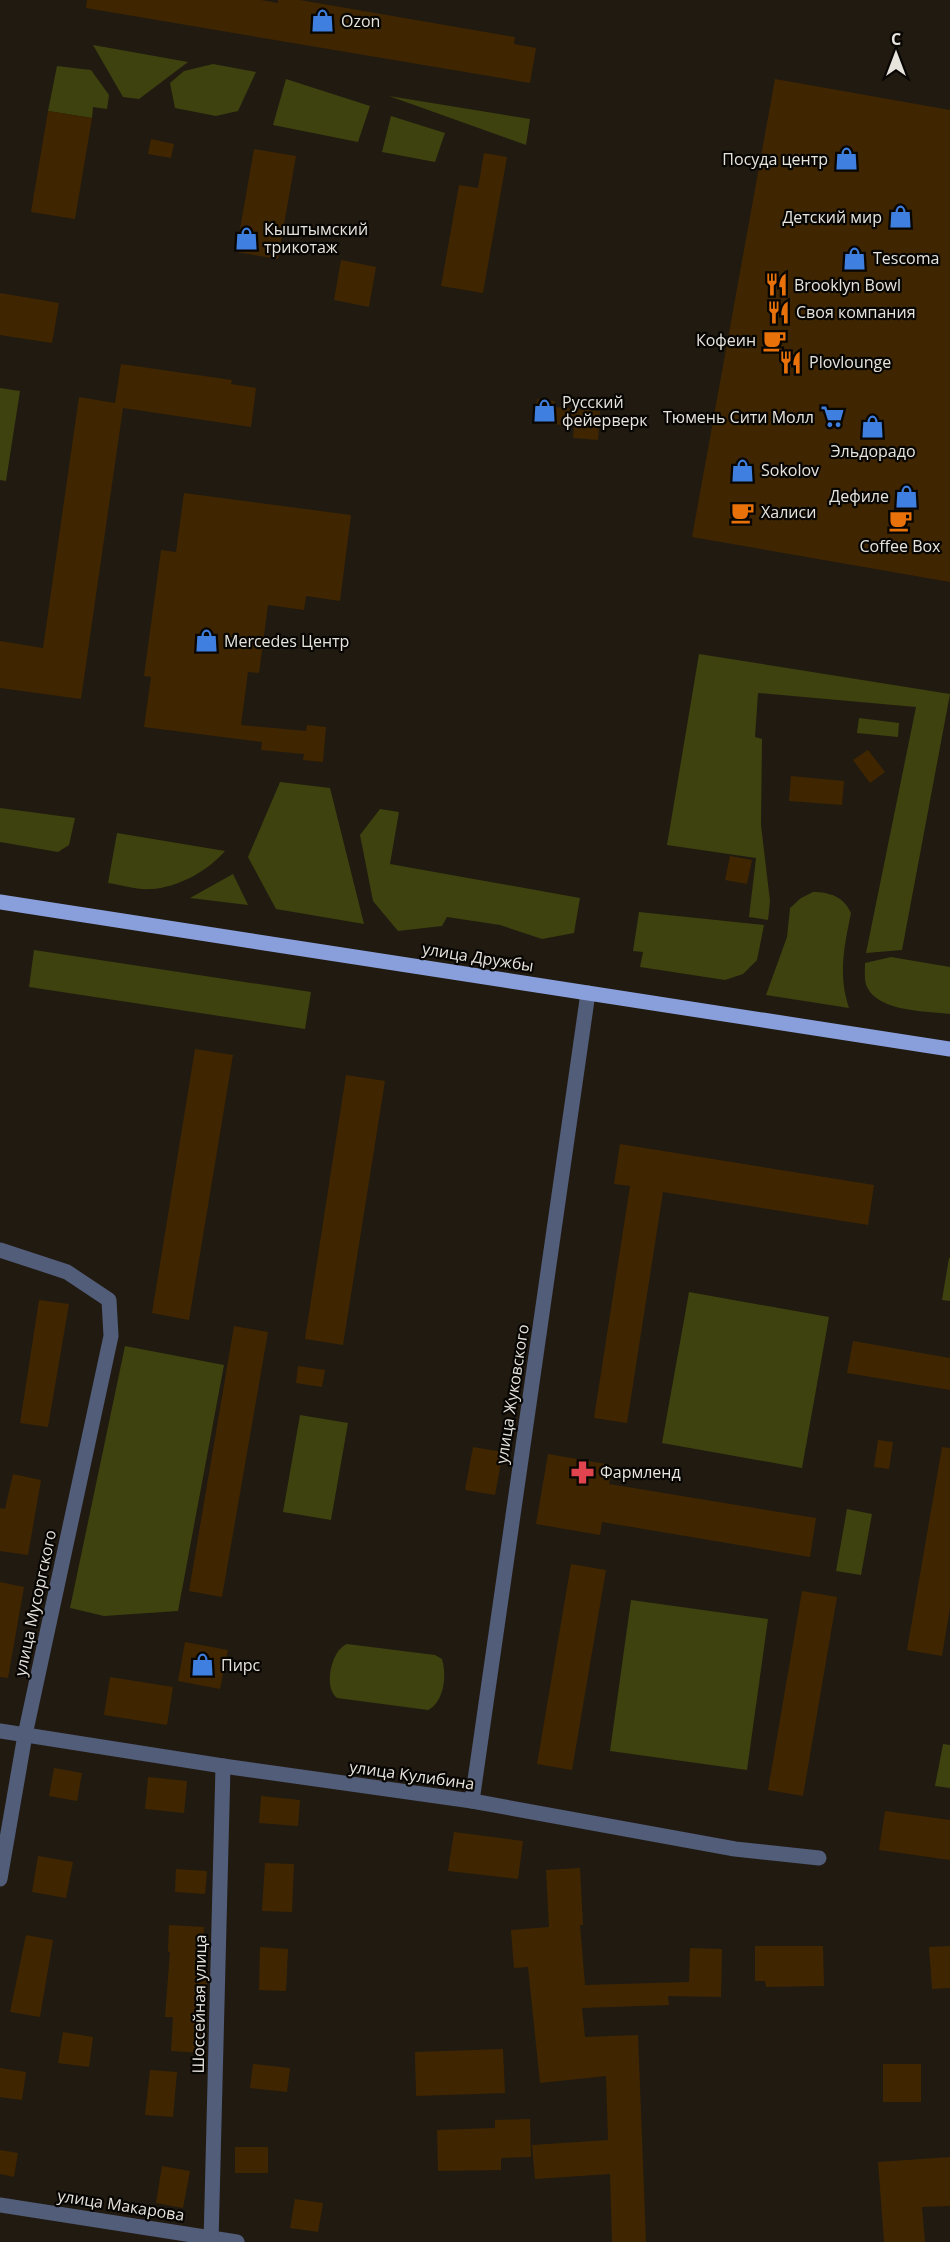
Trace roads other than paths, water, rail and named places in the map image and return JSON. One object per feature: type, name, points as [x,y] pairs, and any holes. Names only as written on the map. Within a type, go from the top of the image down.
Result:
[{"type":"main road","name":"улица Дружбы","points":[[0,902],[950,1049]]},
{"type":"street","name":"улица Жуковского","points":[[472,1801],[588,993]]},
{"type":"street","name":"улица Мусоргского","points":[[0,1250],[67,1272],[109,1300],[111,1336],[25,1735],[0,1879]]},
{"type":"street","name":"улица Кулибина","points":[[0,1731],[223,1766],[472,1801],[735,1849],[819,1858]]},
{"type":"street","name":"Шоссейная улица","points":[[211,2240],[223,1766]]},
{"type":"street","name":"улица Макарова","points":[[0,2205],[211,2240],[237,2242]]},
{"type":"place","name":"Ozon","points":[[323,21]]},
{"type":"place","name":"Посуда центр","points":[[846,159]]},
{"type":"place","name":"Детский мир","points":[[900,217]]},
{"type":"place","name":"Кыштымский трикотаж","points":[[246,238]]},
{"type":"place","name":"Tescoma","points":[[855,258]]},
{"type":"place","name":"Brooklyn Bowl","points":[[776,285]]},
{"type":"place","name":"Своя компания","points":[[778,312]]},
{"type":"place","name":"Кофеин","points":[[774,340]]},
{"type":"place","name":"Plovlounge","points":[[791,362]]},
{"type":"place","name":"Русский фейерверк","points":[[544,411]]},
{"type":"place","name":"Тюмень Сити Молл","points":[[832,417]]},
{"type":"place","name":"Эльдорадо","points":[[873,426]]},
{"type":"place","name":"Sokolov","points":[[743,470]]},
{"type":"place","name":"Дефиле","points":[[907,496]]},
{"type":"place","name":"Халиси","points":[[743,512]]},
{"type":"place","name":"Coffee Box","points":[[900,521]]},
{"type":"place","name":"Mercedes Центр","points":[[206,641]]},
{"type":"place","name":"Фармленд","points":[[582,1472]]},
{"type":"place","name":"Пирс","points":[[203,1665]]}]
